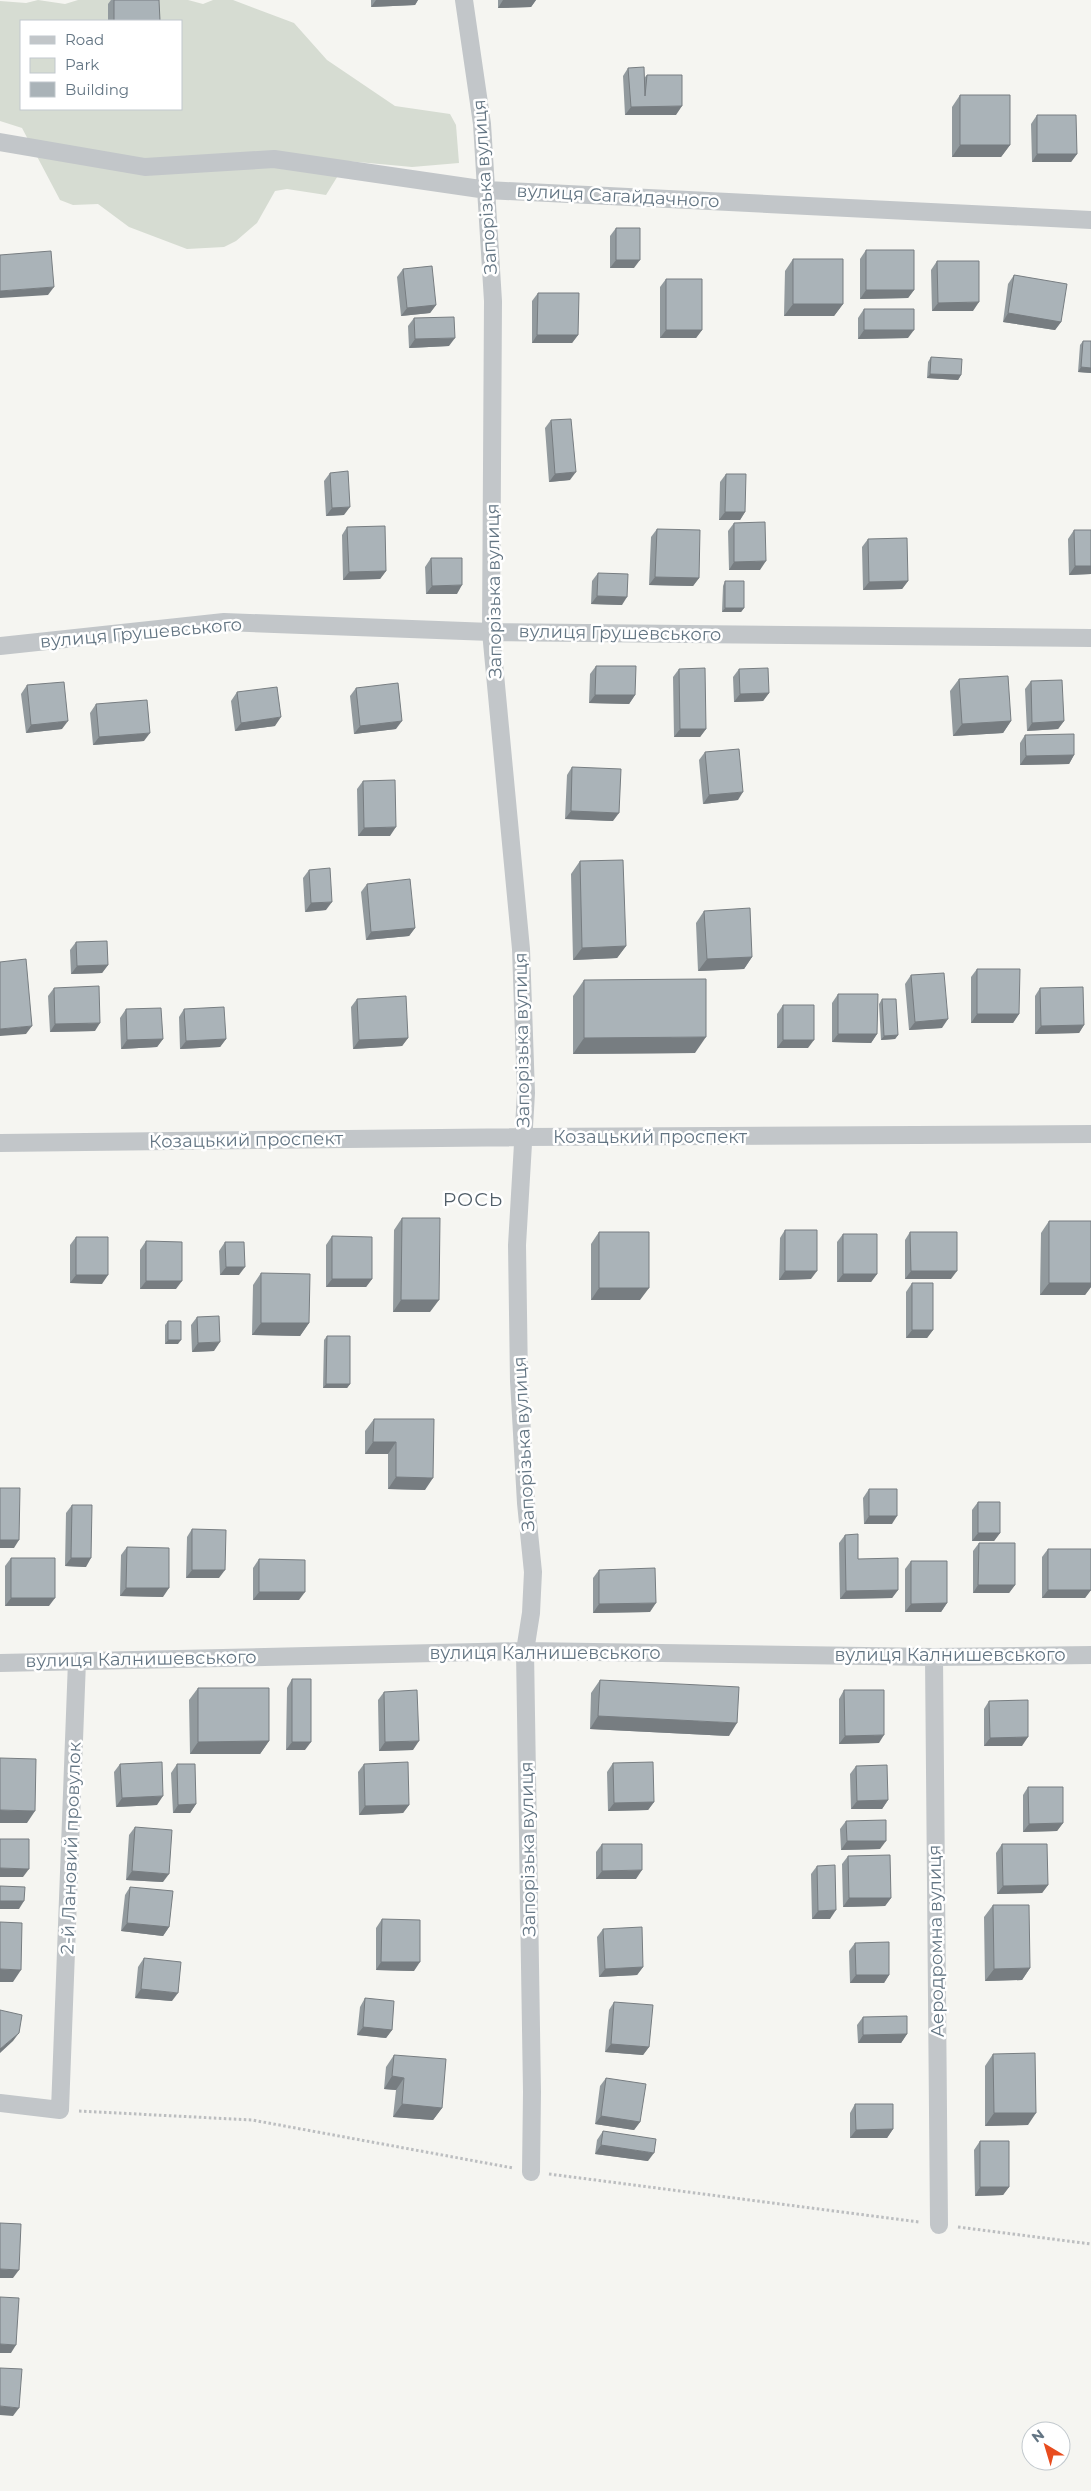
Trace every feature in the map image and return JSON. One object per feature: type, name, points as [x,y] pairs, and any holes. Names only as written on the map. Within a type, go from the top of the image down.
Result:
[{"type":"street","name":"Запорізька вулиця","points":[[464,0],[474,62],[486,190],[495,358],[491,632],[521,949],[526,1093],[517,1245],[519,1381],[526,1503],[533,1572],[531,1613],[525,1651],[532,2092],[531,2172]]},
{"type":"street","name":"вулиця Сагайдачного","points":[[0,142],[145,167],[274,159],[486,190],[1091,220]]},
{"type":"street","name":"вулиця Грушевського","points":[[0,646],[224,622],[491,632],[1091,638]]},
{"type":"street","name":"Козацький проспект","points":[[0,1143],[524,1137],[1091,1134]]},
{"type":"street","name":"вулиця Калнишевського","points":[[0,1662],[525,1651],[934,1657],[1091,1655]]},
{"type":"street","name":"Аеродромна вулиця","points":[[934,1657],[939,2225]]},
{"type":"street","name":"2-й Лановий провулок","points":[[60,2110],[77,1661]]},
{"type":"street","points":[[0,2103],[60,2110]]},
{"type":"path","points":[[60,2110],[252,2120],[531,2172],[1091,2244]]},
{"type":"green space","points":[[38,0],[65,4],[78,0],[188,0],[203,4],[213,0],[233,0],[294,23],[327,60],[395,106],[450,114],[456,125],[459,163],[412,167],[347,161],[326,195],[287,189],[275,191],[257,223],[236,241],[224,247],[187,249],[129,227],[98,204],[73,205],[60,200],[22,128],[0,121],[0,1],[26,3]]},
{"type":"building","points":[[114,0],[159,0],[160,20],[114,20]]},
{"type":"building","points":[[644,67],[645,96],[647,75],[682,75],[682,106],[631,107],[628,68]]},
{"type":"building","points":[[960,95],[1010,95],[1010,145],[960,145]]},
{"type":"building","points":[[1037,115],[1076,115],[1077,154],[1037,154]]},
{"type":"building","points":[[616,228],[640,228],[640,260],[616,260]]},
{"type":"building","points":[[866,250],[914,250],[914,290],[866,290]]},
{"type":"building","points":[[51,251],[54,287],[0,291],[0,255]]},
{"type":"building","points":[[793,259],[843,259],[843,304],[793,304]]},
{"type":"building","points":[[937,261],[979,261],[979,302],[938,303]]},
{"type":"building","points":[[432,266],[436,305],[407,308],[403,269]]},
{"type":"building","points":[[1014,275],[1067,284],[1061,322],[1008,313]]},
{"type":"building","points":[[666,279],[702,279],[702,330],[666,330]]},
{"type":"building","points":[[538,293],[579,293],[578,335],[537,335]]},
{"type":"building","points":[[864,309],[914,309],[914,330],[864,330]]},
{"type":"building","points":[[454,317],[455,338],[415,339],[414,318]]},
{"type":"building","points":[[1083,341],[1091,341],[1091,368],[1081,367]]},
{"type":"building","points":[[931,357],[962,359],[961,375],[930,374]]},
{"type":"building","points":[[571,419],[576,472],[555,474],[551,420]]},
{"type":"building","points":[[348,471],[350,507],[332,508],[330,473]]},
{"type":"building","points":[[726,474],[746,474],[745,512],[725,512]]},
{"type":"building","points":[[765,522],[766,561],[734,562],[734,523]]},
{"type":"building","points":[[385,526],[386,571],[349,572],[347,527]]},
{"type":"building","points":[[657,529],[700,530],[699,578],[655,577]]},
{"type":"building","points":[[1074,530],[1091,530],[1091,566],[1075,566]]},
{"type":"building","points":[[907,538],[908,581],[869,582],[868,539]]},
{"type":"building","points":[[431,558],[462,558],[462,585],[432,586]]},
{"type":"building","points":[[598,573],[628,574],[627,597],[597,596]]},
{"type":"building","points":[[725,581],[744,581],[744,608],[725,608]]},
{"type":"building","points":[[596,666],[636,666],[635,695],[595,695]]},
{"type":"building","points":[[705,668],[706,729],[680,729],[679,669]]},
{"type":"building","points":[[768,668],[769,693],[740,694],[739,669]]},
{"type":"building","points":[[1008,676],[1011,721],[962,724],[959,679]]},
{"type":"building","points":[[1062,680],[1064,721],[1032,723],[1031,681]]},
{"type":"building","points":[[64,682],[68,721],[31,725],[27,685]]},
{"type":"building","points":[[398,683],[402,721],[360,726],[356,688]]},
{"type":"building","points":[[277,687],[281,717],[241,723],[237,692]]},
{"type":"building","points":[[147,700],[150,733],[99,737],[96,704]]},
{"type":"building","points":[[1074,734],[1074,755],[1026,756],[1025,735]]},
{"type":"building","points":[[739,749],[743,792],[709,795],[705,752]]},
{"type":"building","points":[[572,767],[621,769],[619,813],[571,811]]},
{"type":"building","points":[[395,780],[396,827],[364,828],[363,781]]},
{"type":"building","points":[[623,860],[626,946],[582,948],[580,861]]},
{"type":"building","points":[[330,868],[332,902],[311,903],[309,870]]},
{"type":"building","points":[[410,879],[415,928],[371,932],[367,884]]},
{"type":"building","points":[[750,908],[752,957],[707,959],[704,911]]},
{"type":"building","points":[[107,941],[108,965],[77,966],[76,942]]},
{"type":"building","points":[[26,959],[32,1026],[0,1029],[0,962]]},
{"type":"building","points":[[977,969],[1020,969],[1019,1014],[977,1014]]},
{"type":"building","points":[[944,973],[948,1019],[915,1022],[911,975]]},
{"type":"building","points":[[706,979],[706,1037],[584,1038],[584,980]]},
{"type":"building","points":[[99,986],[100,1023],[55,1024],[54,988]]},
{"type":"building","points":[[1083,987],[1084,1025],[1041,1026],[1040,988]]},
{"type":"building","points":[[838,994],[878,994],[877,1034],[838,1034]]},
{"type":"building","points":[[406,996],[408,1038],[359,1040],[357,999]]},
{"type":"building","points":[[882,999],[896,999],[898,1035],[884,1036]]},
{"type":"building","points":[[783,1005],[814,1005],[814,1040],[783,1040]]},
{"type":"building","points":[[224,1007],[226,1039],[186,1041],[184,1009]]},
{"type":"building","points":[[161,1008],[163,1039],[127,1040],[126,1009]]},
{"type":"building","points":[[402,1218],[440,1218],[439,1300],[401,1300]]},
{"type":"building","points":[[1049,1221],[1091,1221],[1091,1283],[1049,1283]]},
{"type":"building","points":[[785,1230],[817,1230],[817,1271],[785,1271]]},
{"type":"building","points":[[599,1232],[649,1232],[649,1288],[599,1288]]},
{"type":"building","points":[[910,1232],[957,1232],[957,1271],[911,1271]]},
{"type":"building","points":[[843,1234],[877,1234],[877,1274],[843,1274]]},
{"type":"building","points":[[332,1236],[372,1237],[372,1279],[332,1279]]},
{"type":"building","points":[[76,1237],[108,1237],[108,1275],[76,1275]]},
{"type":"building","points":[[146,1241],[182,1242],[182,1281],[146,1281]]},
{"type":"building","points":[[225,1242],[244,1242],[245,1267],[226,1267]]},
{"type":"building","points":[[261,1273],[310,1274],[309,1323],[261,1323]]},
{"type":"building","points":[[912,1283],[933,1283],[933,1330],[912,1330]]},
{"type":"building","points":[[219,1316],[220,1342],[198,1343],[197,1317]]},
{"type":"building","points":[[168,1321],[181,1321],[181,1340],[168,1340]]},
{"type":"building","points":[[327,1336],[350,1336],[350,1384],[326,1384]]},
{"type":"building","points":[[374,1419],[434,1419],[433,1478],[396,1477],[396,1442],[373,1442]]},
{"type":"building","points":[[0,1488],[20,1488],[19,1540],[0,1540]]},
{"type":"building","points":[[869,1489],[897,1489],[897,1516],[869,1516]]},
{"type":"building","points":[[978,1502],[1000,1502],[1000,1533],[978,1533]]},
{"type":"building","points":[[72,1505],[92,1505],[91,1558],[71,1558]]},
{"type":"building","points":[[192,1529],[226,1530],[225,1570],[192,1570]]},
{"type":"building","points":[[858,1534],[858,1559],[898,1558],[898,1590],[846,1591],[845,1535]]},
{"type":"building","points":[[979,1543],[1015,1543],[1015,1585],[978,1585]]},
{"type":"building","points":[[127,1547],[169,1548],[169,1588],[126,1588]]},
{"type":"building","points":[[1048,1549],[1091,1549],[1091,1590],[1048,1590]]},
{"type":"building","points":[[11,1558],[55,1558],[55,1598],[11,1598]]},
{"type":"building","points":[[259,1559],[305,1560],[305,1592],[259,1592]]},
{"type":"building","points":[[911,1561],[947,1561],[947,1603],[911,1604]]},
{"type":"building","points":[[655,1568],[656,1603],[599,1604],[599,1570]]},
{"type":"building","points":[[292,1679],[311,1679],[311,1742],[292,1742]]},
{"type":"building","points":[[600,1680],[739,1687],[737,1723],[598,1716]]},
{"type":"building","points":[[198,1688],[269,1688],[269,1741],[198,1742]]},
{"type":"building","points":[[417,1690],[419,1741],[385,1742],[384,1692]]},
{"type":"building","points":[[844,1690],[884,1690],[884,1735],[845,1736]]},
{"type":"building","points":[[1028,1700],[1028,1737],[990,1738],[989,1701]]},
{"type":"building","points":[[0,1758],[36,1759],[35,1811],[0,1810]]},
{"type":"building","points":[[162,1762],[163,1796],[122,1798],[120,1764]]},
{"type":"building","points":[[408,1762],[409,1805],[365,1806],[364,1764]]},
{"type":"building","points":[[653,1762],[654,1802],[614,1803],[613,1763]]},
{"type":"building","points":[[177,1764],[195,1764],[196,1804],[178,1805]]},
{"type":"building","points":[[887,1765],[888,1800],[857,1801],[856,1766]]},
{"type":"building","points":[[1028,1787],[1063,1787],[1063,1823],[1029,1824]]},
{"type":"building","points":[[886,1820],[886,1841],[847,1841],[846,1821]]},
{"type":"building","points":[[135,1827],[172,1830],[169,1874],[132,1871]]},
{"type":"building","points":[[0,1839],[29,1839],[29,1869],[0,1868]]},
{"type":"building","points":[[602,1844],[642,1844],[642,1870],[602,1871]]},
{"type":"building","points":[[1002,1844],[1047,1844],[1048,1885],[1003,1886]]},
{"type":"building","points":[[890,1855],[891,1898],[849,1898],[848,1856]]},
{"type":"building","points":[[835,1865],[836,1910],[818,1911],[817,1866]]},
{"type":"building","points":[[0,1886],[25,1887],[24,1901],[0,1901]]},
{"type":"building","points":[[130,1887],[173,1891],[169,1927],[127,1923]]},
{"type":"building","points":[[993,1905],[1029,1905],[1030,1968],[994,1969]]},
{"type":"building","points":[[382,1919],[420,1920],[420,1962],[381,1962]]},
{"type":"building","points":[[0,1922],[22,1923],[21,1970],[0,1969]]},
{"type":"building","points":[[642,1927],[643,1967],[605,1969],[603,1929]]},
{"type":"building","points":[[889,1942],[889,1975],[856,1975],[855,1943]]},
{"type":"building","points":[[144,1958],[181,1962],[178,1993],[141,1989]]},
{"type":"building","points":[[365,1998],[394,2001],[392,2030],[363,2027]]},
{"type":"building","points":[[614,2002],[653,2005],[649,2047],[611,2044]]},
{"type":"building","points":[[0,2010],[22,2015],[19,2033],[0,2049]]},
{"type":"building","points":[[907,2016],[907,2034],[863,2035],[863,2017]]},
{"type":"building","points":[[1035,2053],[1036,2113],[994,2113],[993,2054]]},
{"type":"building","points":[[394,2055],[446,2059],[442,2108],[402,2104],[404,2078],[392,2076]]},
{"type":"building","points":[[606,2078],[646,2084],[640,2122],[601,2116]]},
{"type":"building","points":[[855,2104],[893,2104],[893,2129],[856,2130]]},
{"type":"building","points":[[603,2131],[656,2139],[654,2153],[601,2145]]},
{"type":"building","points":[[980,2141],[1009,2141],[1009,2187],[980,2187]]},
{"type":"building","points":[[0,2223],[21,2224],[19,2270],[0,2269]]},
{"type":"building","points":[[0,2297],[19,2298],[16,2345],[0,2344]]},
{"type":"building","points":[[0,2368],[22,2369],[19,2408],[0,2406]]},
{"type":"district","name":"РОСЬ","points":[[473,1199]]}]
